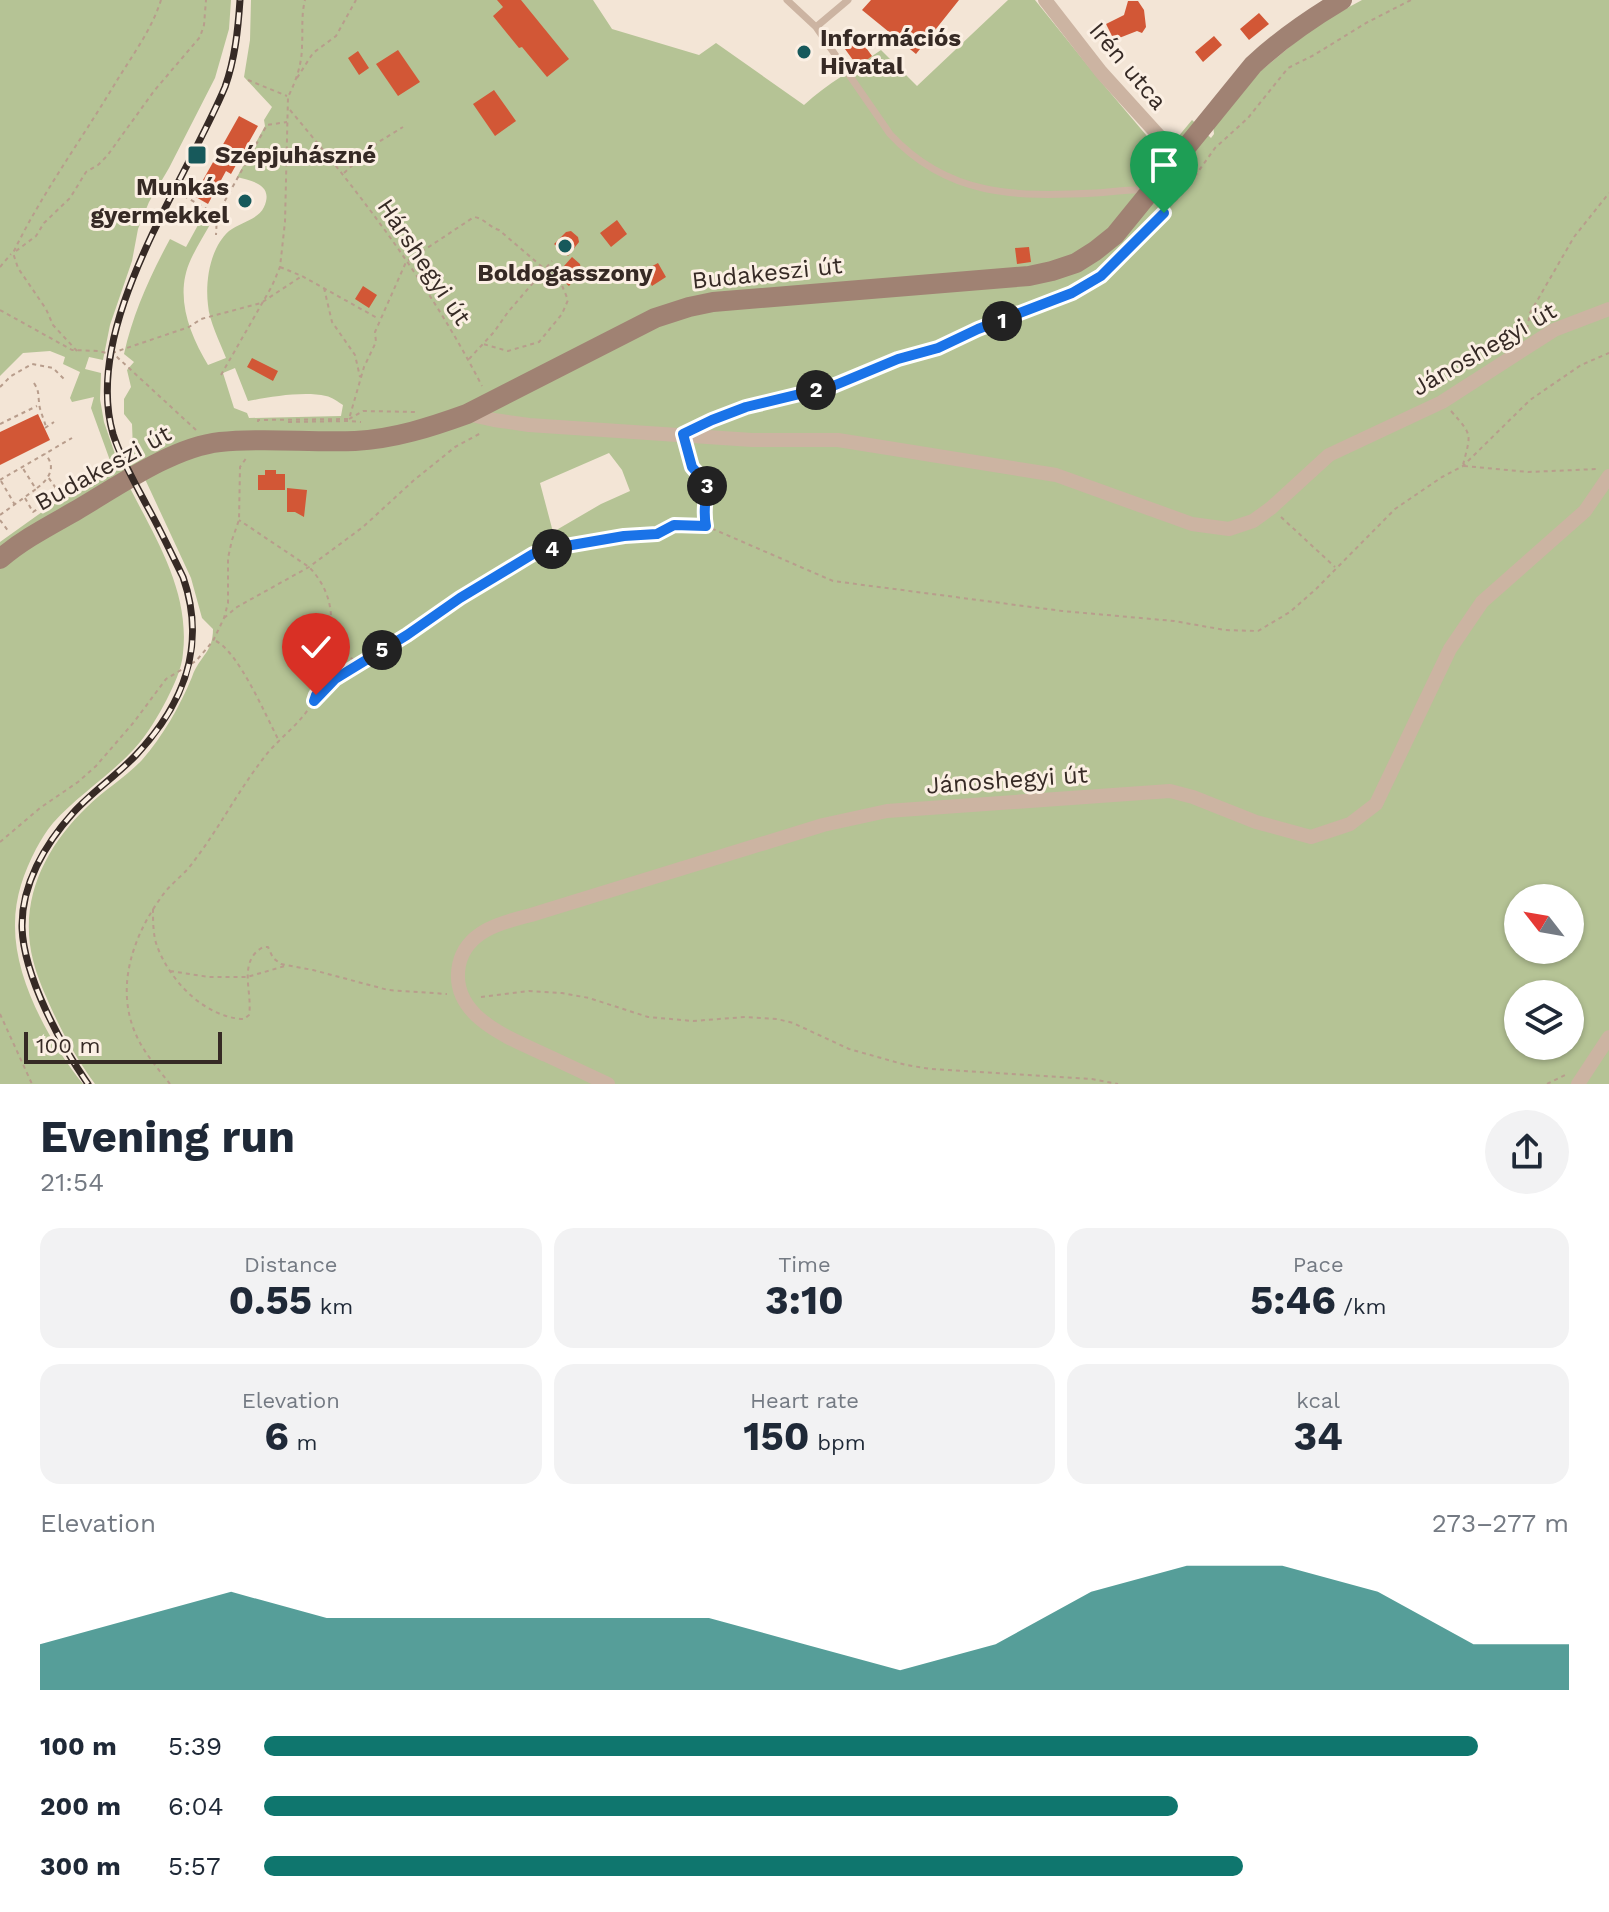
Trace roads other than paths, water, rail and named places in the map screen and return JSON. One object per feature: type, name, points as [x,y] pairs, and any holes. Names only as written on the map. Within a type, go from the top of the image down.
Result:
[{"type":"main road","name":"Budakeszi út","points":[[0,559],[21,543],[140,474],[204,445],[259,439],[354,441],[436,426],[467,414],[492,412],[640,325],[689,307],[728,301],[1029,276],[1067,267],[1107,241],[1122,227],[1253,65],[1277,43],[1342,0]]},
{"type":"street","name":"Irén utca","points":[[1045,0],[1172,166]]},
{"type":"street","name":"Jánoshegyi út","points":[[492,412],[529,425],[752,440],[838,440],[1056,475],[1192,524],[1229,529],[1253,521],[1271,508],[1329,455],[1442,402],[1554,330],[1609,309]]},
{"type":"street","name":"Jánoshegyi út","points":[[608,1084],[483,1023],[469,1007],[457,975],[461,956],[477,935],[499,923],[823,825],[887,811],[1170,791],[1256,822],[1311,837],[1350,824],[1376,804],[1450,649],[1482,602],[1585,511],[1609,476]]},
{"type":"street","points":[[1578,1084],[1609,1037]]},
{"type":"lane","points":[[787,0],[816,27],[890,134],[934,171],[963,184],[990,190],[1060,194],[1152,190]]},
{"type":"lane","points":[[816,27],[848,0]]},
{"type":"railway","points":[[88,1084],[56,1030],[29,968],[24,947],[23,912],[30,881],[53,838],[80,805],[128,763],[153,736],[167,715],[186,673],[193,627],[183,577],[120,453],[113,434],[107,392],[112,348],[124,303],[163,211],[225,87],[236,44],[240,0]]},
{"type":"place","name":"Információs Hivatal","points":[[804,52]]},
{"type":"place","name":"Szépjuhászné","points":[[197,155]]},
{"type":"place","name":"Munkás gyermekkel","points":[[245,201]]},
{"type":"place","name":"Boldogasszony","points":[[565,246]]}]
